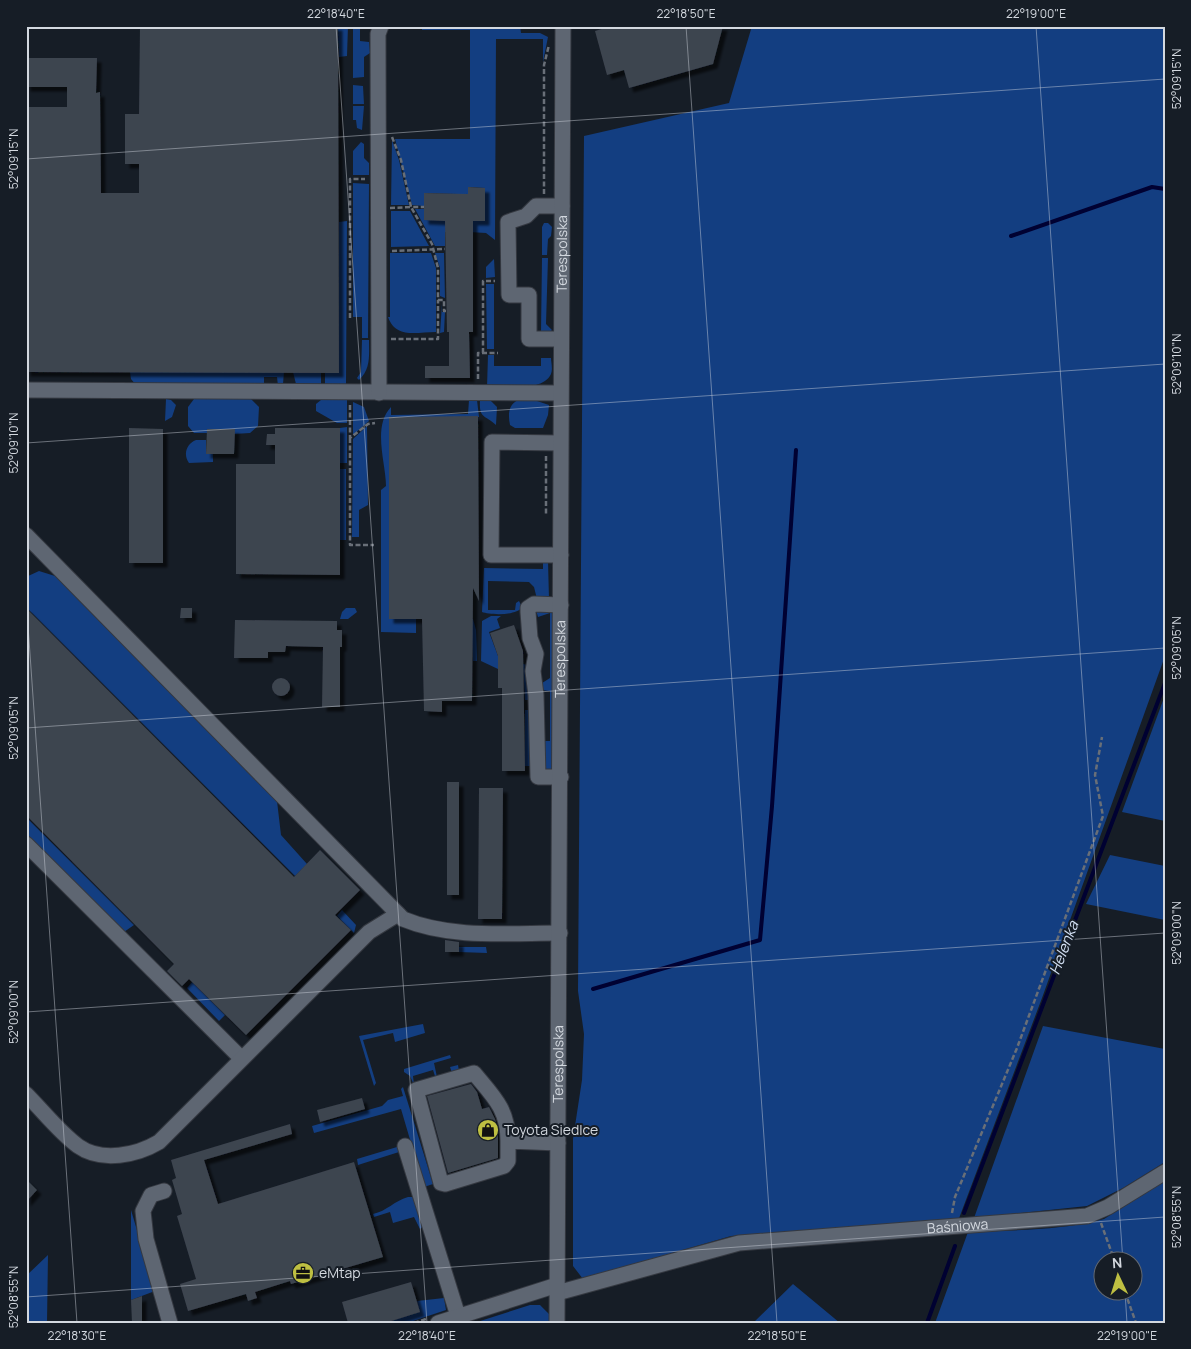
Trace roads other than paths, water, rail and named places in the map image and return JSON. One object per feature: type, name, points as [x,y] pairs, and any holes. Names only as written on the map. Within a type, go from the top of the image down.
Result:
[{"type":"street","points":[[379,393],[378,34],[381,26]]},
{"type":"street","name":"Terespolska","points":[[557,1323],[561,777],[560,340],[563,26]]},
{"type":"street","points":[[560,340],[529,339],[529,295],[509,295],[508,222],[526,216],[536,206],[562,206]]},
{"type":"street","points":[[26,390],[350,393],[560,392]]},
{"type":"street","points":[[560,443],[492,442],[491,555],[561,554]]},
{"type":"street","points":[[26,535],[320,832],[403,919],[422,927],[459,932],[560,933]]},
{"type":"street","points":[[561,605],[534,604],[528,608],[530,638],[536,654],[533,671],[536,695],[538,777],[561,777]]},
{"type":"street","points":[[26,844],[241,1058]]},
{"type":"street","points":[[26,1094],[79,1146],[106,1155],[129,1155],[146,1150],[159,1142],[369,932],[398,914]]},
{"type":"street","points":[[474,1073],[504,1111],[508,1123],[508,1141],[508,1161],[504,1166],[445,1184],[441,1183],[416,1090],[474,1073]]},
{"type":"street","points":[[508,1141],[558,1143]]},
{"type":"street","points":[[405,1146],[458,1316]]},
{"type":"street","name":"Baśniowa","points":[[438,1323],[557,1289],[739,1243],[1046,1220],[1098,1212],[1165,1172]]},
{"type":"street","points":[[164,1191],[151,1195],[143,1211],[146,1239],[170,1323]]},
{"type":"waterway","points":[[1011,236],[1152,187],[1165,189]]},
{"type":"waterway","points":[[593,989],[760,940],[772,806],[796,450]]},
{"type":"waterway","name":"Helenka","points":[[964,1213],[1165,683]]},
{"type":"waterway","name":"Helenka","points":[[927,1323],[955,1246]]},
{"type":"place","name":"Toyota Siedlce","points":[[488,1130]]},
{"type":"place","name":"eMtap","points":[[303,1273]]}]
